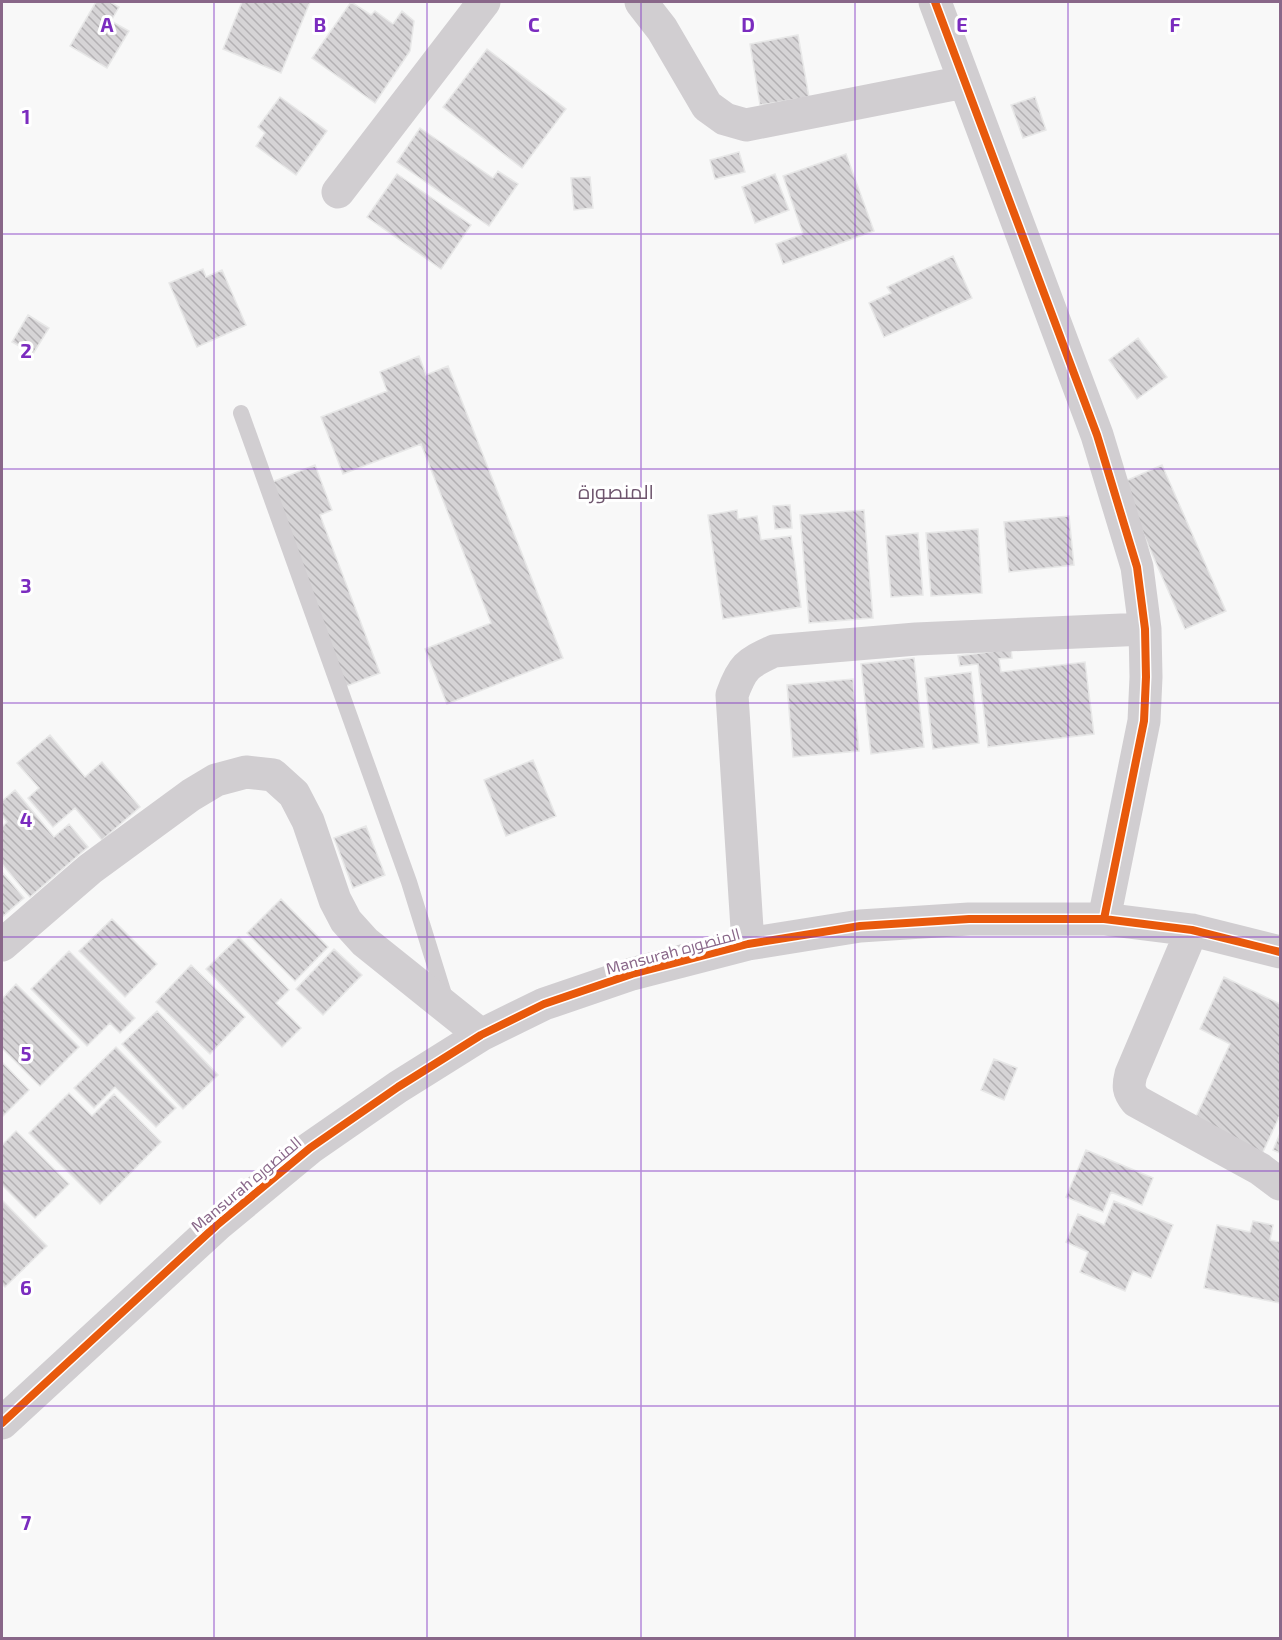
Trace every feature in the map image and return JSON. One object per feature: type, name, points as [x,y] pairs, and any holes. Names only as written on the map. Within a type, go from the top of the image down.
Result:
[{"type":"street","points":[[338,192],[484,2]]},
{"type":"street","points":[[642,2],[662,29],[707,106],[725,119],[746,124],[964,82]]},
{"type":"street","points":[[935,2],[1097,435],[1137,567],[1145,629],[1144,721],[1104,919]]},
{"type":"street","points":[[748,944],[732,695],[740,673],[754,660],[774,651],[916,639],[1145,629]]},
{"type":"street","points":[[2,945],[90,869],[191,795],[216,780],[246,772],[273,776],[294,794],[308,821],[335,900],[346,921],[365,942],[481,1035]]},
{"type":"street","name":"Mansurah المنصوره","points":[[4,1417],[217,1225],[310,1148],[398,1087],[481,1035],[544,1004],[610,981],[748,944],[860,926],[969,919],[1104,919],[1192,930],[1281,952]]},
{"type":"street","points":[[1192,930],[1131,1074],[1128,1085],[1130,1094],[1136,1101],[1260,1169],[1281,1184]]},
{"type":"lane","points":[[241,412],[405,870],[448,1009]]},
{"type":"building","points":[[96,2],[110,2],[119,7],[111,21],[129,31],[107,68],[70,46]]},
{"type":"building","points":[[242,2],[310,2],[281,73],[223,49]]},
{"type":"building","points":[[351,2],[371,15],[375,11],[393,24],[402,11],[414,21],[410,51],[375,103],[312,58]]},
{"type":"building","points":[[798,35],[809,97],[760,105],[750,44]]},
{"type":"building","points":[[487,49],[566,109],[522,168],[443,107]]},
{"type":"building","points":[[280,97],[327,131],[296,175],[256,146],[265,133],[258,127]]},
{"type":"building","points":[[1035,97],[1046,130],[1023,138],[1011,105]]},
{"type":"building","points":[[420,128],[493,178],[498,171],[518,184],[489,226],[397,162]]},
{"type":"building","points":[[739,152],[745,172],[715,179],[710,160]]},
{"type":"building","points":[[846,154],[874,231],[783,264],[776,244],[803,234],[783,176]]},
{"type":"building","points":[[397,174],[471,225],[441,269],[367,217]]},
{"type":"building","points":[[775,174],[789,210],[755,223],[742,187]]},
{"type":"building","points":[[590,177],[593,208],[574,210],[571,178]]},
{"type":"building","points":[[953,256],[972,298],[884,337],[869,303],[891,293],[887,287]]},
{"type":"building","points":[[203,269],[206,277],[222,270],[246,325],[197,347],[169,283]]},
{"type":"building","points":[[28,315],[49,328],[33,354],[12,342]]},
{"type":"building","points":[[1138,338],[1167,377],[1137,399],[1109,360]]},
{"type":"building","points":[[419,356],[426,375],[448,366],[563,658],[447,704],[425,649],[491,623],[421,444],[343,474],[321,417],[387,391],[380,372]]},
{"type":"building","points":[[315,465],[332,510],[320,515],[380,673],[339,689],[262,486]]},
{"type":"building","points":[[1162,465],[1226,611],[1185,629],[1121,483]]},
{"type":"building","points":[[790,505],[792,528],[775,529],[773,506]]},
{"type":"building","points":[[737,510],[738,519],[757,516],[761,540],[791,536],[801,607],[723,619],[708,515]]},
{"type":"building","points":[[864,510],[873,618],[809,623],[800,515]]},
{"type":"building","points":[[1069,516],[1074,565],[1009,572],[1004,522]]},
{"type":"building","points":[[978,529],[982,593],[931,596],[926,533]]},
{"type":"building","points":[[918,533],[923,595],[891,597],[886,536]]},
{"type":"building","points":[[1011,649],[1012,658],[999,659],[1001,672],[1085,662],[1094,734],[988,747],[978,664],[960,666],[958,656]]},
{"type":"building","points":[[914,658],[924,747],[871,754],[861,664]]},
{"type":"building","points":[[971,672],[979,743],[933,749],[925,678]]},
{"type":"building","points":[[853,679],[859,751],[793,757],[787,685]]},
{"type":"building","points":[[50,735],[85,777],[102,762],[140,807],[102,840],[75,808],[53,827],[28,798],[39,788],[17,763]]},
{"type":"building","points":[[533,760],[556,816],[506,836],[484,780]]},
{"type":"building","points":[[15,790],[54,837],[69,824],[88,847],[30,897],[2,864],[2,827],[7,822],[2,815],[2,801]]},
{"type":"building","points":[[366,826],[385,875],[353,888],[334,838]]},
{"type":"building","points":[[2,872],[24,898],[2,917]]},
{"type":"building","points":[[281,899],[328,947],[295,981],[247,933]]},
{"type":"building","points":[[112,919],[157,964],[125,997],[79,951]]},
{"type":"building","points":[[239,937],[289,990],[276,1003],[301,1028],[282,1047],[206,969]]},
{"type":"building","points":[[334,949],[362,975],[323,1015],[296,989]]},
{"type":"building","points":[[69,951],[135,1018],[120,1033],[110,1023],[87,1046],[31,989]]},
{"type":"building","points":[[191,965],[245,1017],[210,1054],[156,1002]]},
{"type":"building","points":[[1224,977],[1280,1004],[1280,1115],[1262,1154],[1194,1121],[1230,1044],[1200,1029]]},
{"type":"building","points":[[16,984],[79,1047],[40,1086],[2,1048],[2,999]]},
{"type":"building","points":[[157,1011],[218,1075],[183,1109],[122,1044]]},
{"type":"building","points":[[116,1047],[176,1108],[156,1127],[115,1087],[94,1108],[74,1088]]},
{"type":"building","points":[[994,1059],[1017,1068],[1004,1100],[981,1090]]},
{"type":"building","points":[[2,1062],[29,1090],[2,1117]]},
{"type":"building","points":[[69,1093],[92,1116],[114,1094],[161,1142],[100,1204],[29,1133]]},
{"type":"building","points":[[16,1131],[69,1184],[35,1218],[2,1185],[2,1145]]},
{"type":"building","points":[[1280,1133],[1280,1153],[1273,1150]]},
{"type":"building","points":[[1086,1150],[1153,1178],[1142,1205],[1111,1192],[1103,1212],[1066,1197]]},
{"type":"building","points":[[2,1200],[47,1246],[5,1287],[2,1284]]},
{"type":"building","points":[[1114,1201],[1173,1225],[1151,1278],[1133,1271],[1125,1291],[1080,1272],[1088,1252],[1066,1242],[1078,1214],[1104,1225]]},
{"type":"building","points":[[1253,1221],[1273,1225],[1270,1240],[1280,1242],[1280,1303],[1204,1288],[1217,1225],[1250,1232]]},
{"type":"cycle path","points":[[935,2],[1097,435],[1137,567],[1145,629],[1144,721],[1104,919]]},
{"type":"cycle path","points":[[2,1423],[217,1225],[310,1148],[398,1087],[481,1035],[544,1004],[632,974],[748,944],[860,926],[969,919],[1104,919],[1192,930],[1280,952]]},
{"type":"district","name":"المنصورة","points":[[616,492]]}]
